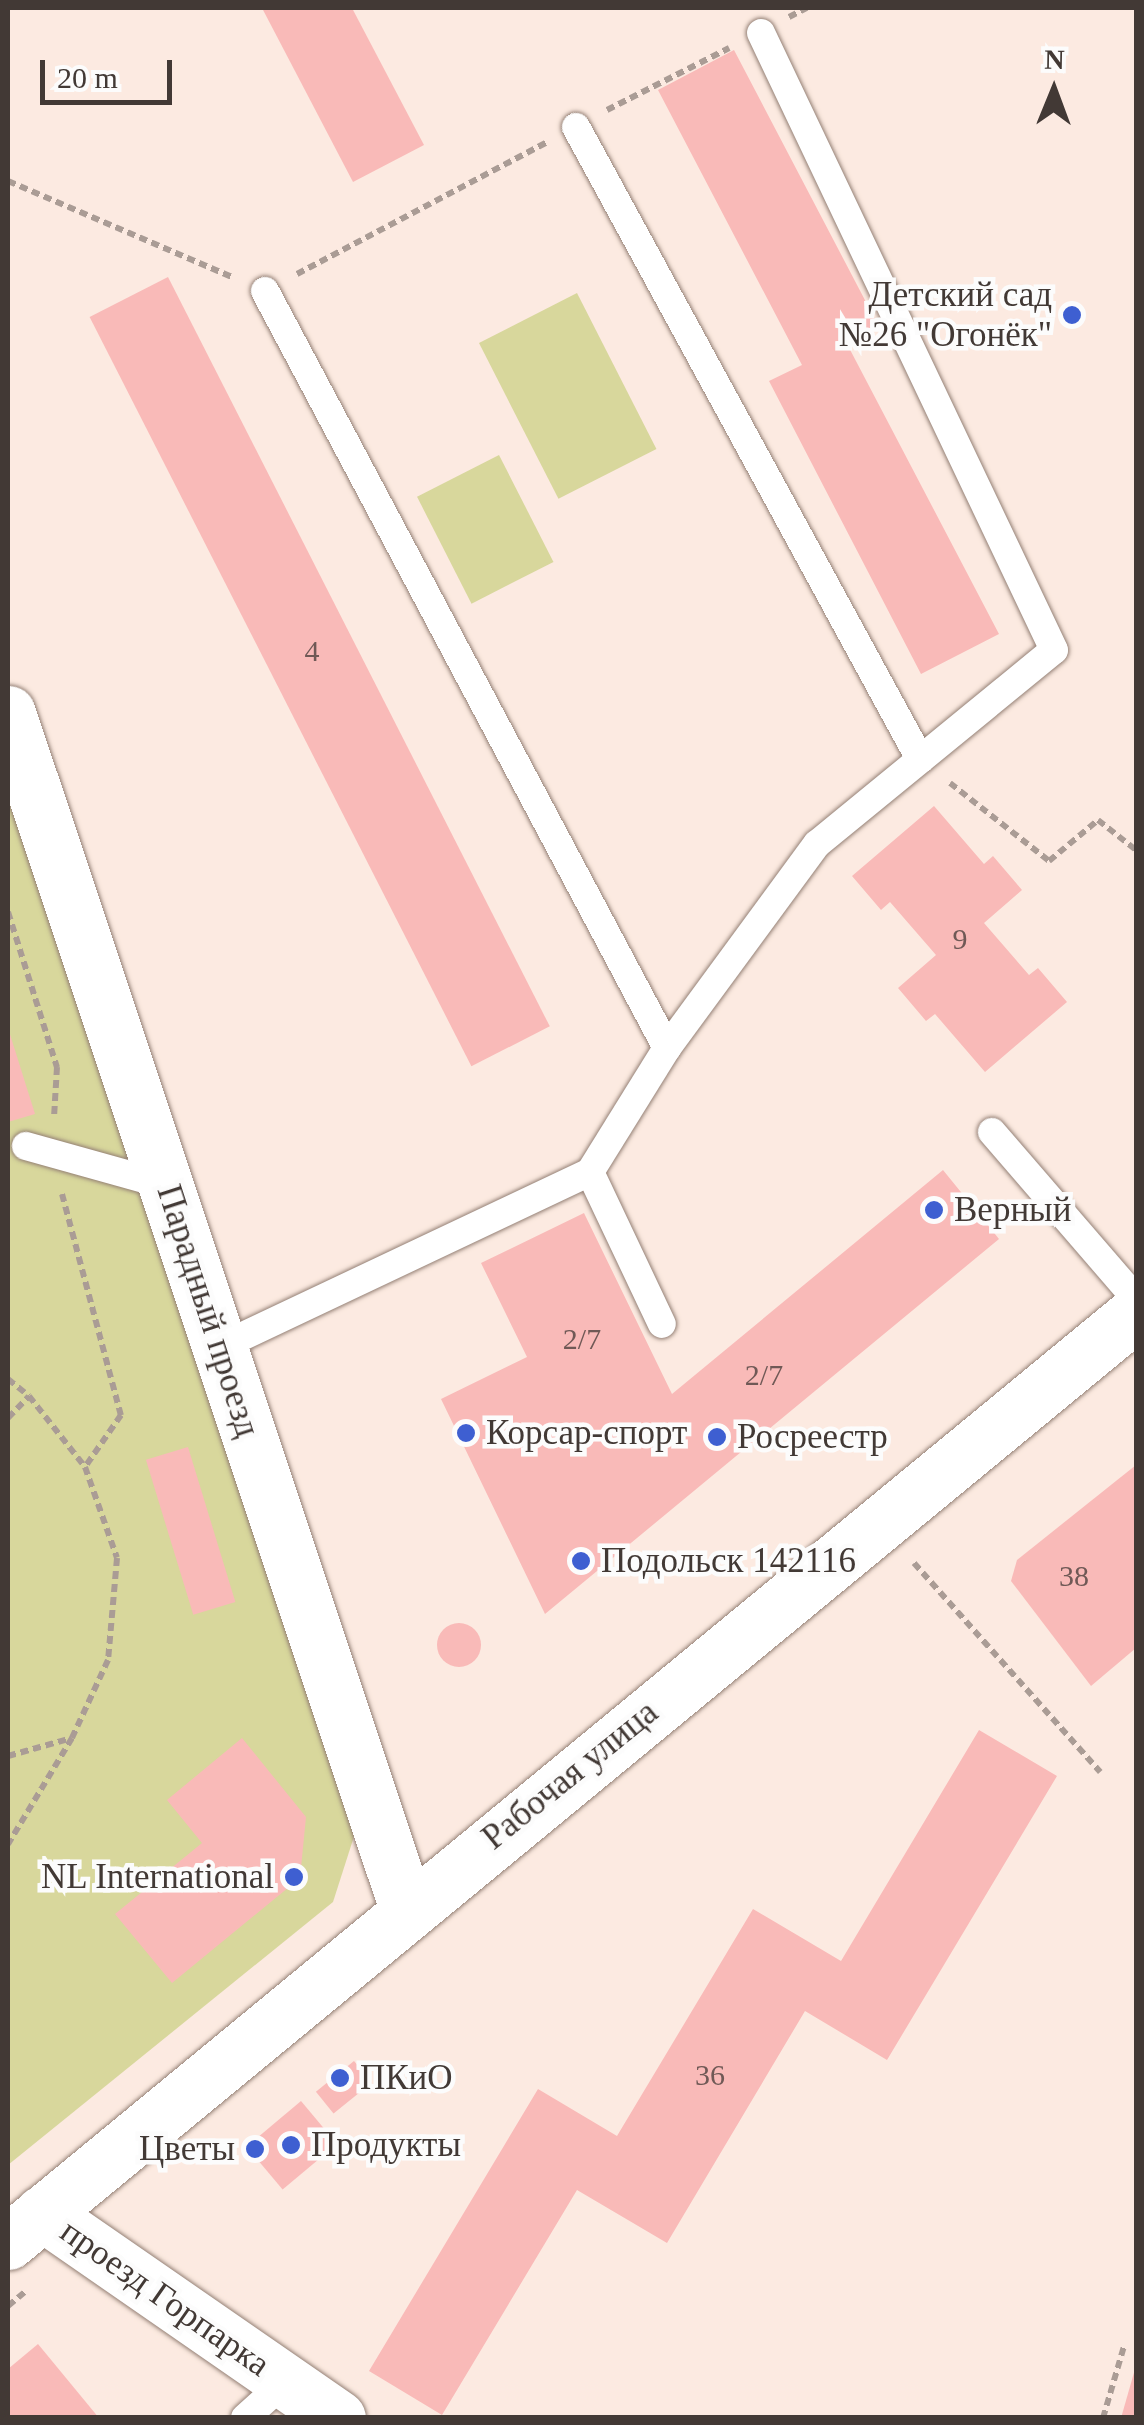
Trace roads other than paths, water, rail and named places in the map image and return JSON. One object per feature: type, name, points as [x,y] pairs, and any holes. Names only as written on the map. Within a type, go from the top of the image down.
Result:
[{"type":"street","name":"Парадный проезд","points":[[8,713],[407,1909]]},
{"type":"street","name":"Рабочая улица","points":[[25,2228],[407,1909],[1136,1312]]},
{"type":"street","name":"проезд Горпарка","points":[[25,2228],[286,2382],[338,2418]]},
{"type":"lane","points":[[220,1347],[590,1172],[667,1048],[818,844],[1054,650],[760,33]]},
{"type":"lane","points":[[576,127],[920,760]]},
{"type":"lane","points":[[265,291],[667,1048]]},
{"type":"lane","points":[[992,1132],[1136,1298]]},
{"type":"lane","points":[[26,1146],[166,1185]]},
{"type":"lane","points":[[590,1172],[662,1324]]},
{"type":"lane","points":[[246,2418],[286,2382]]},
{"type":"place","name":"Детский сад №26 \"Огонёк\"","points":[[1072,315]]},
{"type":"place","name":"Верный","points":[[934,1210]]},
{"type":"place","name":"Корсар-спорт","points":[[466,1433]]},
{"type":"place","name":"Росреестр","points":[[717,1437]]},
{"type":"place","name":"Подольск 142116","points":[[581,1561]]},
{"type":"place","name":"NL International","points":[[294,1877]]},
{"type":"place","name":"ПКиО","points":[[340,2078]]},
{"type":"place","name":"Продукты","points":[[291,2145]]},
{"type":"place","name":"Цветы","points":[[255,2149]]}]
